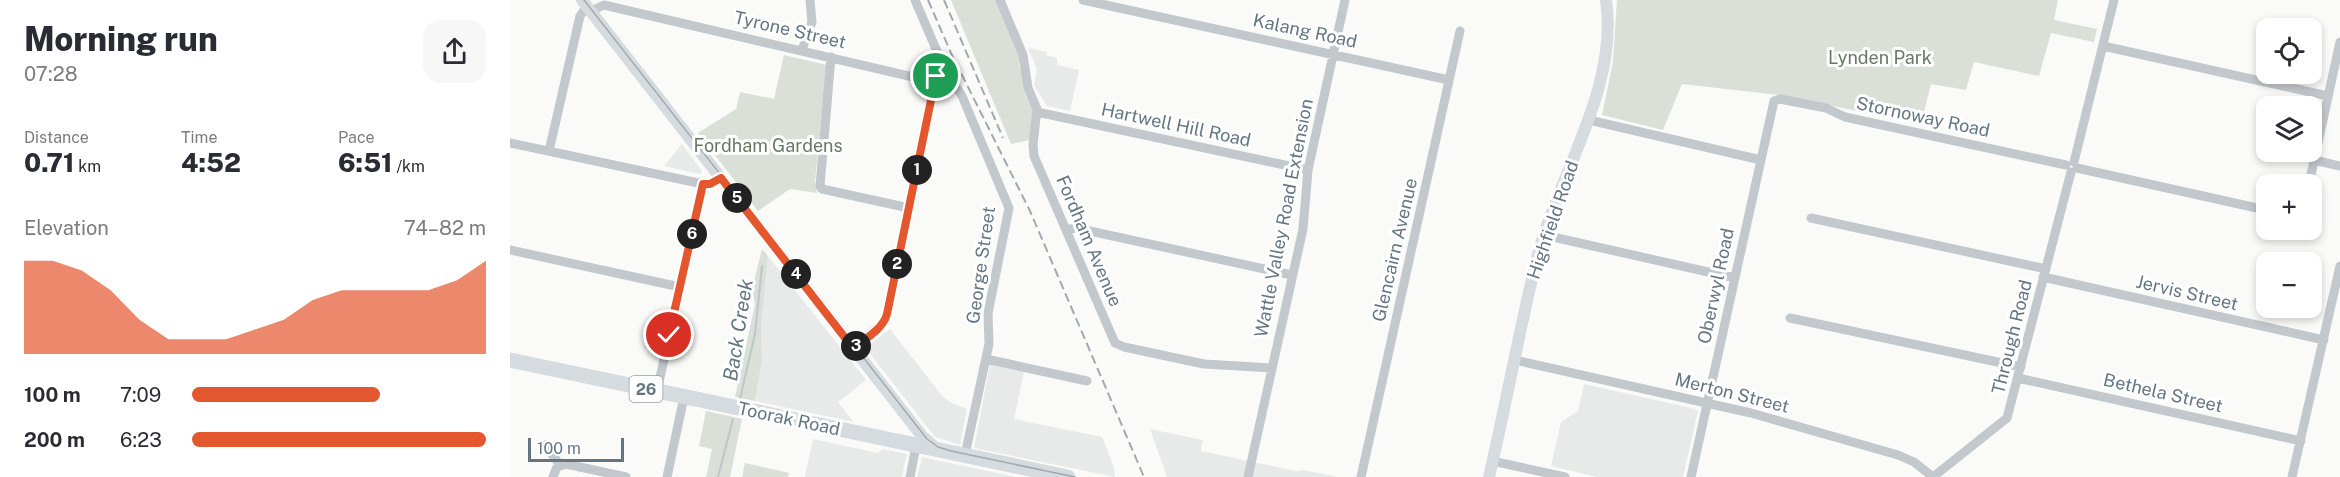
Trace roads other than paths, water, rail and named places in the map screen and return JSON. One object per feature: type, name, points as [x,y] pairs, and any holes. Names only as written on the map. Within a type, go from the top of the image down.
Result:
[{"type":"highway","name":"Toorak Road","points":[[510,360],[1068,477]]},
{"type":"main road","name":"Highfield Road","points":[[1489,477],[1537,257],[1589,120],[1605,53],[1606,0]]},
{"type":"main road","points":[[587,6],[913,425],[927,442],[943,451]]},
{"type":"main road","points":[[900,442],[911,438],[913,425]]},
{"type":"street","points":[[802,50],[812,22],[810,0]]},
{"type":"street","name":"George Street","points":[[915,0],[939,76],[956,87],[962,96],[1009,208],[988,313],[989,338],[986,359],[965,455]]},
{"type":"street","name":"Fordham Avenue","points":[[1000,0],[1023,55],[1027,85],[1037,112],[1033,152],[1114,341],[1118,345],[1204,364],[1272,368]]},
{"type":"street","name":"Kalang Road","points":[[1083,0],[1449,80]]},
{"type":"street","name":"Wattle Valley Road Extension","points":[[1248,477],[1304,224],[1308,170],[1345,0]]},
{"type":"street","name":"Through Road","points":[[1933,477],[2007,418],[2114,0]]},
{"type":"street","name":"Tyrone Street","points":[[587,6],[604,5],[912,75],[939,76],[956,87]]},
{"type":"street","points":[[549,151],[579,16],[587,6]]},
{"type":"street","name":"Glencairn Avenue","points":[[1361,477],[1460,31]]},
{"type":"street","points":[[2103,46],[2328,96]]},
{"type":"street","points":[[2322,123],[2340,46]]},
{"type":"street","points":[[831,57],[820,186],[822,189],[909,208]]},
{"type":"street","points":[[853,348],[885,322],[939,76]]},
{"type":"street","name":"Stornoway Road","points":[[1774,101],[1780,99],[1826,108],[1845,117],[2256,208]]},
{"type":"street","name":"Oberwyl Road","points":[[1692,477],[1774,101]]},
{"type":"street","name":"Hartwell Hill Road","points":[[1037,112],[1308,170]]},
{"type":"street","points":[[1589,120],[1761,160]]},
{"type":"street","points":[[510,143],[703,184],[710,184],[721,178]]},
{"type":"street","points":[[2322,162],[2340,166]]},
{"type":"street","points":[[657,391],[703,184]]},
{"type":"street","name":"Jervis Street","points":[[1811,218],[2324,340]]},
{"type":"street","points":[[1066,230],[1076,228],[1292,275]]},
{"type":"street","points":[[1544,235],[1735,278]]},
{"type":"street","points":[[510,250],[680,287]]},
{"type":"street","points":[[2292,477],[2340,266]]},
{"type":"street","points":[[1790,318],[2021,368]]},
{"type":"street","points":[[986,359],[1087,381]]},
{"type":"street","name":"Merton Street","points":[[1515,360],[1708,403],[1898,455],[1914,462],[1933,477]]},
{"type":"street","name":"Bethela Street","points":[[2018,378],[2301,441]]},
{"type":"street","points":[[667,477],[684,397]]},
{"type":"street","points":[[545,446],[560,465]]},
{"type":"street","points":[[910,477],[916,446]]},
{"type":"street","points":[[1492,461],[1565,477]]},
{"type":"street","points":[[553,477],[555,469],[566,464],[626,477]]},
{"type":"waterway","name":"Back Creek","points":[[740,399],[755,334],[762,266]]},
{"type":"waterway","name":"Back Creek","points":[[718,477],[733,419]]},
{"type":"tram line","points":[[584,0],[927,439],[938,447],[951,451],[1075,477]]},
{"type":"railway","points":[[928,0],[951,53],[1030,211],[1144,477]]},
{"type":"railway","points":[[944,0],[1003,138]]},
{"type":"park label","name":"Lynden Park","points":[[1880,58]]},
{"type":"park label","name":"Fordham Gardens","points":[[768,146]]}]
